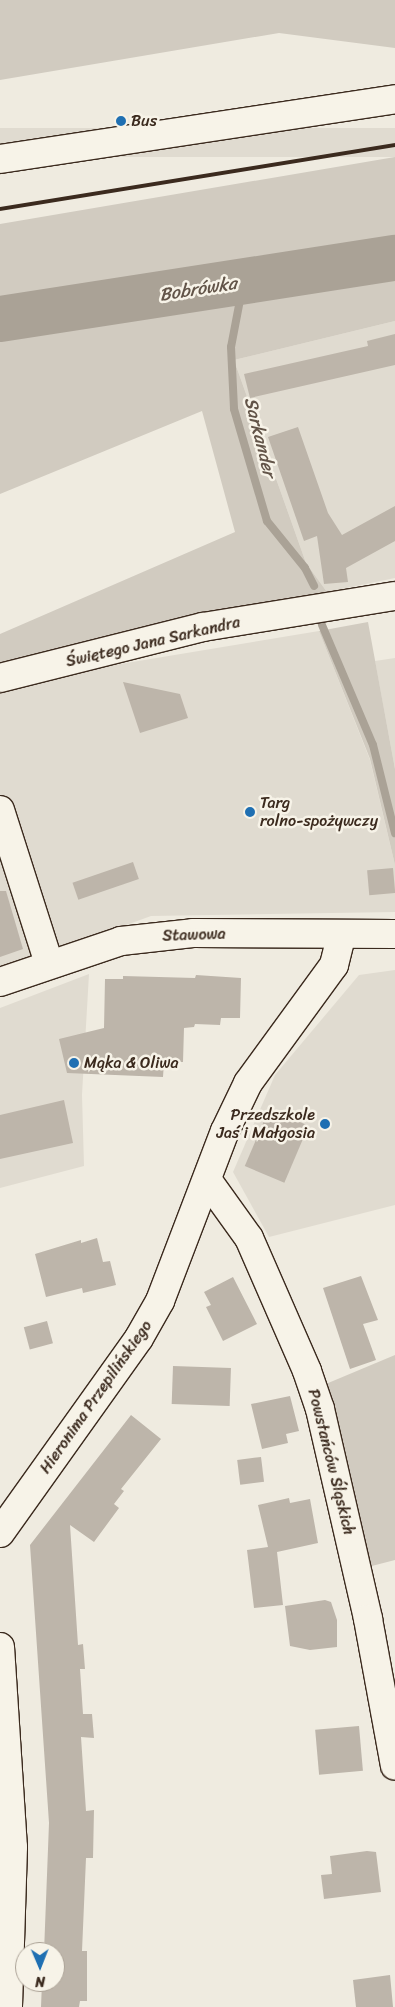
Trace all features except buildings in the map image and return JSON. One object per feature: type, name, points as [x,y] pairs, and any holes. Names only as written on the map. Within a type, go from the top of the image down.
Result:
[{"type":"street","points":[[0,160],[395,99]]},
{"type":"street","name":"Świętego Jana Sarkandra","points":[[0,678],[203,627],[395,596]]},
{"type":"street","points":[[0,810],[49,964]]},
{"type":"street","name":"Stawowa","points":[[0,982],[121,940],[193,933],[341,936],[395,934]]},
{"type":"street","name":"Hieronima Przepilińskiego","points":[[0,1533],[139,1338],[160,1301],[208,1181],[225,1131],[248,1083],[334,965],[341,936]]},
{"type":"street","name":"Powstańców Śląskich","points":[[208,1181],[250,1238],[307,1371],[320,1409],[364,1600],[395,1766]]},
{"type":"street","points":[[0,1647],[13,1847],[8,2007]]},
{"type":"shaded area","points":[[0,0],[395,0],[395,48],[279,33],[0,80]]},
{"type":"shaded area","points":[[0,128],[395,128],[395,157],[0,157]]},
{"type":"shaded area","points":[[395,157],[395,321],[234,360],[306,563],[327,592],[0,666],[0,634],[235,532],[202,411],[0,494],[0,224]]},
{"type":"shaded area","points":[[395,321],[395,578],[327,592],[306,563],[234,360]]},
{"type":"shaded area","points":[[368,622],[395,769],[395,865],[370,759],[319,631]]},
{"type":"shaded area","name":"Targ rolno-spożywczy","points":[[319,631],[370,760],[395,865],[395,912],[151,916],[0,971],[0,692],[72,672]]},
{"type":"shaded area","points":[[395,658],[395,769],[375,661]]},
{"type":"shaded area","name":"Przedszkole Jaś i Małgosia","points":[[395,970],[395,1205],[269,1237],[233,1172],[275,1075],[359,975]]},
{"type":"shaded area","points":[[89,974],[82,1095],[84,1166],[0,1188],[0,1008]]},
{"type":"shaded area","points":[[395,1355],[395,1560],[364,1568],[321,1386]]},
{"type":"waterway","name":"Bobrówka","points":[[0,319],[395,258]]},
{"type":"waterway","name":"Sarkander","points":[[244,279],[231,347],[234,409],[267,521],[305,568],[314,586]]},
{"type":"waterway","name":"Sarkander","points":[[322,625],[373,745],[395,833]]},
{"type":"railway","points":[[0,209],[395,145]]},
{"type":"place","name":"Bus","points":[[121,121]]},
{"type":"place","name":"Targ rolno-spożywczy","points":[[250,812]]},
{"type":"place","name":"Mąka & Oliwa","points":[[74,1063]]},
{"type":"place","name":"Przedszkole Jaś i Małgosia","points":[[325,1124]]}]
